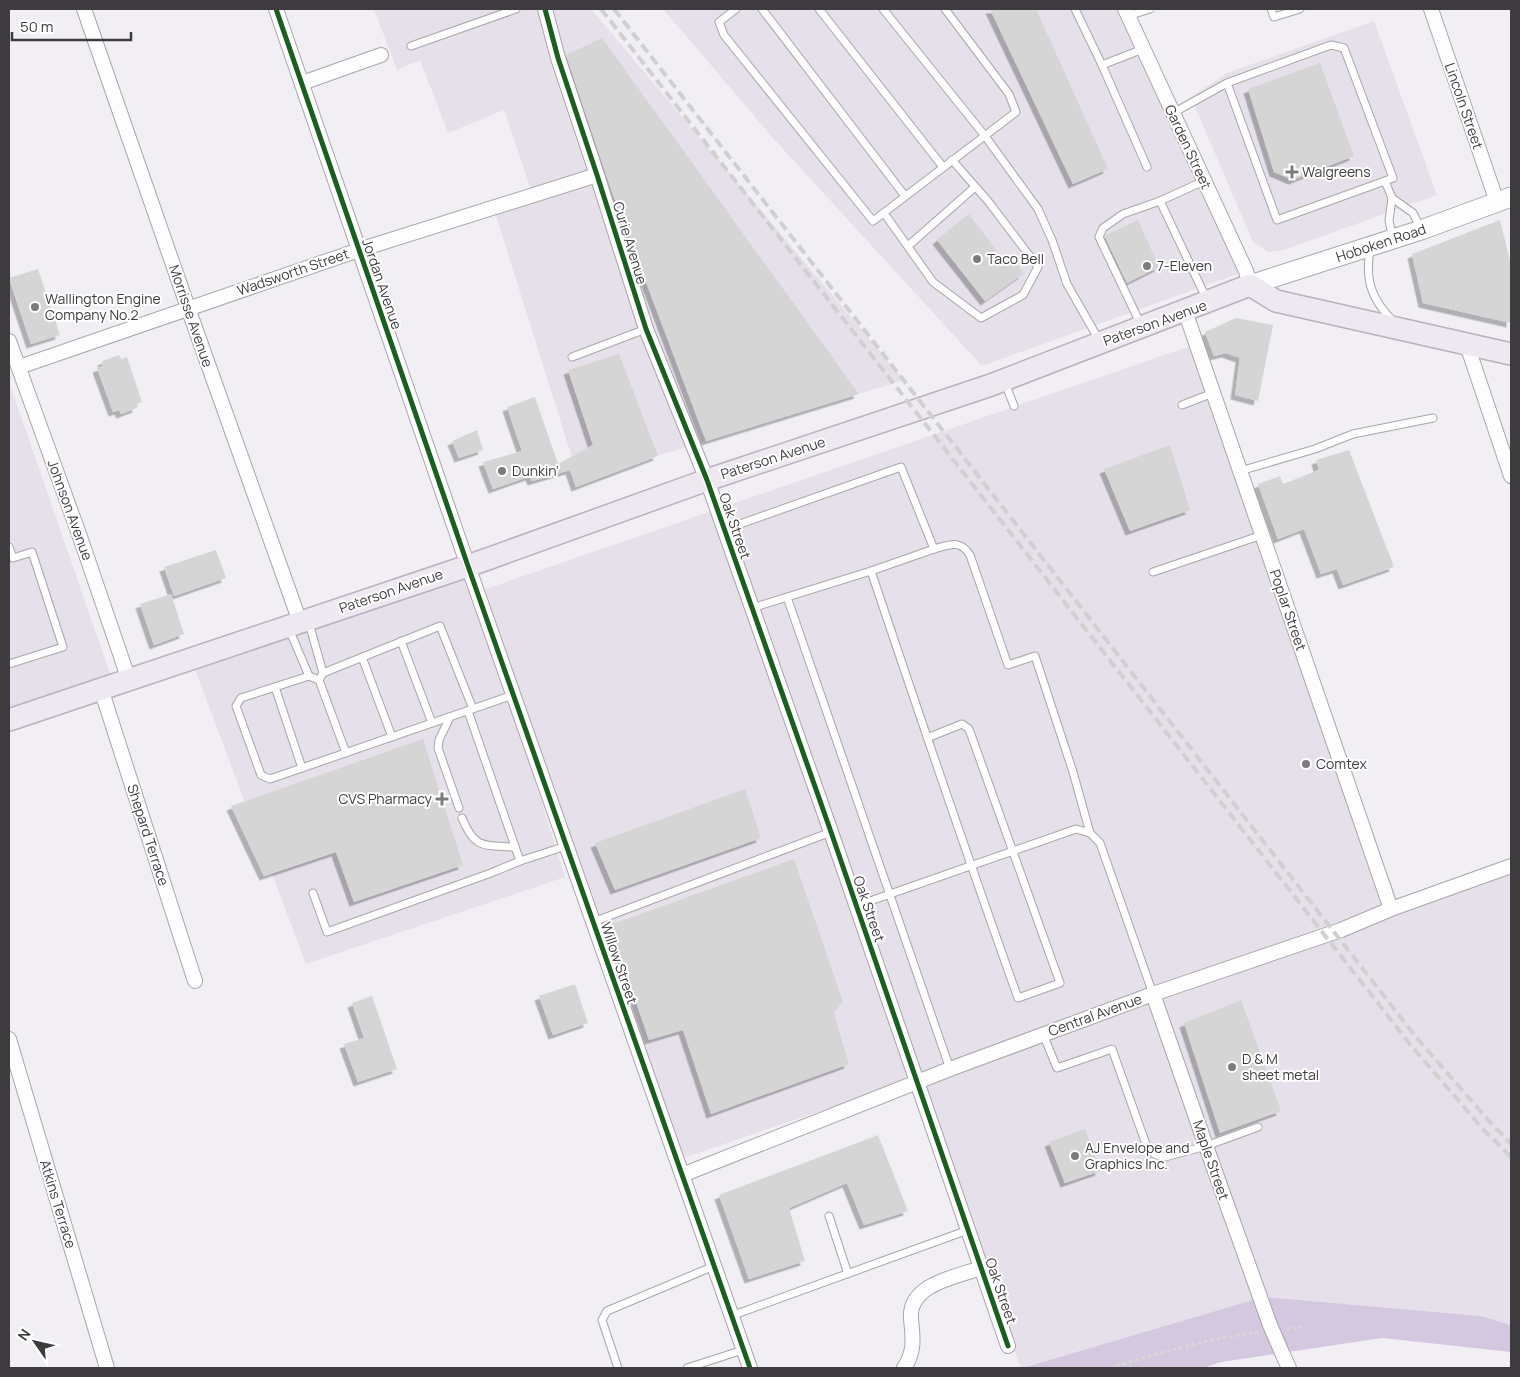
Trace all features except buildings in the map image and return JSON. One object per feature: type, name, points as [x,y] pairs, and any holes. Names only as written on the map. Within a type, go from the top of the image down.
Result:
[{"type":"main road","name":"Paterson Avenue","points":[[9,720],[468,566],[707,480],[1004,380],[1250,286]]},
{"type":"main road","points":[[1250,286],[1276,301],[1511,354]]},
{"type":"street","name":"Morrisse Avenue","points":[[84,9],[299,623]]},
{"type":"street","name":"Jordan Avenue","points":[[276,9],[468,566]]},
{"type":"street","name":"Curie Avenue","points":[[544,9],[646,330],[707,480]]},
{"type":"street","name":"Lincoln Street","points":[[1431,9],[1504,200]]},
{"type":"street","name":"Garden Street","points":[[1126,13],[1246,271],[1250,286]]},
{"type":"street","points":[[302,83],[381,55]]},
{"type":"street","name":"Wadsworth Street","points":[[19,367],[359,250],[597,175]]},
{"type":"street","name":"Hoboken Road","points":[[1250,286],[1421,230],[1504,200]]},
{"type":"street","name":"Poplar Street","points":[[1185,312],[1391,909]]},
{"type":"street","name":"Johnson Avenue","points":[[9,341],[79,534],[129,680]]},
{"type":"street","points":[[1467,344],[1511,476]]},
{"type":"street","name":"Oak Street","points":[[707,480],[723,530],[831,832],[1008,1346]]},
{"type":"street","name":"Willow Street","points":[[468,566],[750,1368]]},
{"type":"street","name":"Shepard Terrace","points":[[101,689],[195,981]]},
{"type":"street","name":"Central Avenue","points":[[682,1175],[917,1081],[1043,1034],[1153,994],[1341,930],[1391,909],[1511,866]]},
{"type":"street","name":"Maple Street","points":[[1153,994],[1259,1295],[1289,1368]]},
{"type":"street","name":"Atkins Terrace","points":[[9,1039],[107,1368]]},
{"type":"street","points":[[904,1368],[914,1347],[914,1332],[911,1318],[912,1307],[917,1297],[934,1284],[981,1268]]},
{"type":"lane","points":[[411,46],[516,9]]},
{"type":"lane","points":[[736,9],[719,22],[724,36],[873,221],[1016,112],[1009,94],[945,9]]},
{"type":"lane","points":[[762,9],[906,196]]},
{"type":"lane","points":[[819,9],[943,167]]},
{"type":"lane","points":[[884,9],[984,136],[1038,209],[1052,240],[1067,284],[1101,343]]},
{"type":"lane","points":[[1075,9],[1147,167]]},
{"type":"lane","points":[[1126,13],[1150,9]]},
{"type":"lane","points":[[1271,9],[1274,17],[1300,9]]},
{"type":"lane","points":[[1173,113],[1227,83],[1331,45],[1344,48],[1393,178],[1277,220],[1227,83]]},
{"type":"lane","points":[[1102,65],[1143,49]]},
{"type":"lane","points":[[884,212],[933,282],[981,318],[1023,295],[1038,267],[952,160]]},
{"type":"lane","points":[[1142,327],[1099,237],[1103,228],[1123,214],[1160,201],[1204,181]]},
{"type":"lane","points":[[1385,181],[1392,198],[1389,221],[1393,239]]},
{"type":"lane","points":[[908,246],[975,187]]},
{"type":"lane","points":[[1392,198],[1413,213],[1421,230]]},
{"type":"lane","points":[[1160,201],[1209,303]]},
{"type":"lane","points":[[1370,247],[1368,275],[1373,295],[1380,307],[1402,330]]},
{"type":"lane","points":[[572,357],[646,330]]},
{"type":"lane","points":[[1004,380],[1014,406]]},
{"type":"lane","points":[[1182,405],[1213,393]]},
{"type":"lane","points":[[1240,471],[1314,449],[1353,434],[1433,418]]},
{"type":"lane","points":[[723,530],[901,467],[934,549]]},
{"type":"lane","points":[[1153,572],[1262,535]]},
{"type":"lane","points":[[752,608],[871,571],[934,549],[956,544],[966,548],[1008,665],[1035,656],[1073,772],[1090,833]]},
{"type":"lane","points":[[9,547],[11,559],[32,552],[63,647],[9,664]]},
{"type":"lane","points":[[871,571],[927,738],[970,866],[1018,998],[1060,983],[969,728],[962,724],[927,738]]},
{"type":"lane","points":[[787,597],[950,1069]]},
{"type":"lane","points":[[299,623],[322,673]]},
{"type":"lane","points":[[299,623],[308,676]]},
{"type":"lane","points":[[346,753],[319,680],[322,673],[440,626],[471,710],[520,861]]},
{"type":"lane","points":[[401,641],[432,723]]},
{"type":"lane","points":[[362,657],[392,737]]},
{"type":"lane","points":[[319,680],[308,676],[241,698],[236,706],[261,775],[270,779],[514,695]]},
{"type":"lane","points":[[275,687],[302,768]]},
{"type":"lane","points":[[450,717],[439,740],[438,748],[459,808]]},
{"type":"lane","points":[[462,818],[469,834],[475,841],[484,845],[515,847]]},
{"type":"lane","points":[[856,906],[1076,829],[1090,833],[1100,843],[1153,994]]},
{"type":"lane","points":[[593,922],[831,832]]},
{"type":"lane","points":[[313,893],[327,932],[566,846]]},
{"type":"lane","points":[[1043,1034],[1057,1068],[1112,1049],[1147,1147],[1154,1154],[1165,1157],[1206,1146],[1258,1127]]},
{"type":"lane","points":[[828,1216],[848,1274]]},
{"type":"lane","points":[[731,1316],[968,1230]]},
{"type":"lane","points":[[618,1368],[602,1320],[608,1311],[714,1266]]},
{"type":"lane","points":[[687,1368],[743,1350]]},
{"type":"path","points":[[1110,1368],[1192,1344],[1232,1335],[1272,1328],[1302,1326]]},
{"type":"shaded area","points":[[374,9],[591,9],[904,380],[579,480],[494,209],[533,196],[504,110],[448,133],[420,60],[397,70]]},
{"type":"shaded area","points":[[663,9],[1125,9],[1246,271],[982,366],[772,137]]},
{"type":"shaded area","points":[[1374,21],[1437,195],[1284,250],[1268,252],[1253,242],[1191,97],[1227,73]]},
{"type":"shaded area","points":[[1199,343],[1399,906],[1511,864],[1511,1325],[1481,1316],[1263,1297],[1021,1368],[912,1080],[680,1159],[480,591]]},
{"type":"shaded area","points":[[9,382],[114,685],[9,720]]},
{"type":"shaded area","points":[[468,566],[565,877],[306,964],[191,659]]},
{"type":"shaded area","points":[[1263,1297],[1481,1316],[1511,1325],[1511,1352],[1382,1338],[1221,1362],[1203,1368],[1022,1368]]},
{"type":"railway","points":[[601,9],[1409,1043],[1482,1128],[1511,1157]]},
{"type":"railway","points":[[614,9],[1416,1037],[1511,1144]]},
{"type":"cycle path","points":[[276,9],[468,566],[750,1368]]},
{"type":"cycle path","points":[[545,9],[558,58],[646,329],[707,480],[831,832],[1008,1346]]},
{"type":"place","name":"Walgreens","points":[[1292,172]]},
{"type":"place","name":"Taco Bell","points":[[977,259]]},
{"type":"place","name":"7-Eleven","points":[[1147,266]]},
{"type":"place","name":"Wallington Engine Company No.2","points":[[35,307]]},
{"type":"place","name":"Dunkin'","points":[[502,471]]},
{"type":"place","name":"Comtex","points":[[1306,764]]},
{"type":"place","name":"CVS Pharmacy","points":[[442,799]]},
{"type":"place","name":"D & M sheet metal","points":[[1232,1067]]},
{"type":"place","name":"AJ Envelope and Graphics Inc.","points":[[1075,1156]]}]
